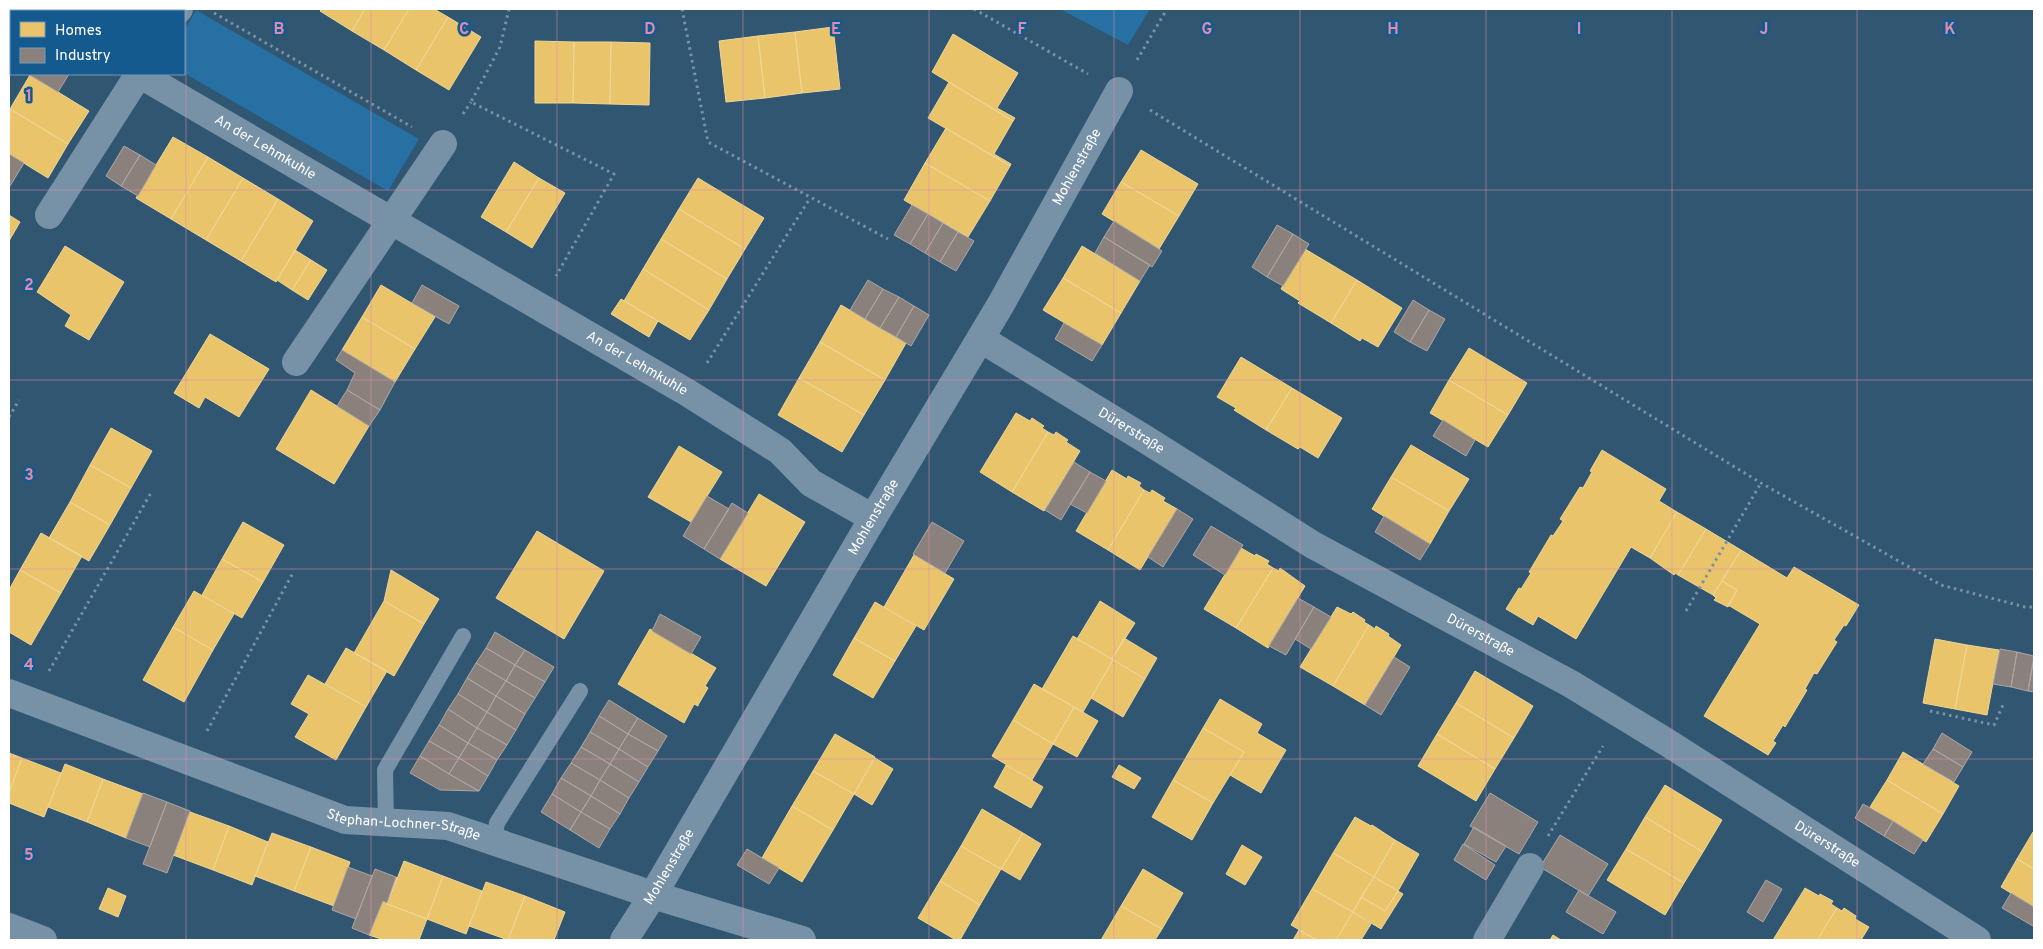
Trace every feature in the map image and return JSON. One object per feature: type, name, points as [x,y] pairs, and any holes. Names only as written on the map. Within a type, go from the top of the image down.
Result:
[{"type":"street","name":"An der Lehmkuhle","points":[[49,215],[138,75]]},
{"type":"street","name":"An der Lehmkuhle","points":[[141,75],[688,393],[780,452],[811,483],[873,518]]},
{"type":"street","name":"Mohlenstraße","points":[[624,940],[653,895],[873,518],[981,339],[1119,91]]},
{"type":"street","points":[[296,362],[443,144]]},
{"type":"street","name":"Dürerstraße","points":[[981,339],[1313,545],[1571,684],[1977,940]]},
{"type":"street","name":"Stephan-Lochner-Straße","points":[[20,697],[345,820],[448,826],[653,895],[802,940]]},
{"type":"street","points":[[1487,940],[1530,867]]},
{"type":"street","points":[[9,928],[43,940]]},
{"type":"lane","points":[[386,823],[385,770],[463,636]]},
{"type":"lane","points":[[492,842],[496,823],[580,691]]},
{"type":"path","points":[[207,9],[443,144],[471,102],[500,47],[509,9]]},
{"type":"path","points":[[682,9],[708,142],[888,239]]},
{"type":"path","points":[[974,9],[1119,91],[1761,483],[1940,585],[2034,607]]},
{"type":"path","points":[[1119,91],[1167,9]]},
{"type":"path","points":[[471,102],[614,174],[538,307]]},
{"type":"path","points":[[688,393],[810,198]]},
{"type":"path","points":[[9,417],[18,400]]},
{"type":"path","points":[[1686,611],[1761,483]]},
{"type":"path","points":[[20,697],[152,491]]},
{"type":"path","points":[[190,762],[294,571]]},
{"type":"path","points":[[1930,711],[1994,726],[2003,705]]},
{"type":"path","points":[[1530,867],[1622,715]]},
{"type":"shaded area","points":[[1060,9],[1150,9],[1128,45]]},
{"type":"shaded area","points":[[196,10],[419,139],[388,191],[185,74],[185,29]]},
{"type":"building: Homes","points":[[121,9],[123,10],[92,10]]},
{"type":"building: Homes","points":[[121,9],[143,9],[142,10]]},
{"type":"building: Homes","points":[[322,9],[365,9],[352,31],[320,11]]},
{"type":"building: Homes","points":[[365,9],[409,9],[384,50],[352,31]]},
{"type":"building: Homes","points":[[409,9],[434,9],[448,17],[416,70],[384,50]]},
{"type":"building: Homes","points":[[448,17],[481,37],[449,90],[416,70]]},
{"type":"building: Homes","points":[[833,27],[840,89],[802,93],[795,32]]},
{"type":"building: Homes","points":[[795,32],[802,93],[765,98],[758,36]]},
{"type":"building: Homes","points":[[953,34],[1018,73],[997,108],[1015,118],[1013,121],[932,72]]},
{"type":"building: Homes","points":[[758,36],[765,98],[726,102],[719,41]]},
{"type":"building: Homes","points":[[535,41],[574,42],[573,103],[535,103]]},
{"type":"building: Homes","points":[[574,42],[611,42],[610,104],[573,103]]},
{"type":"building: Homes","points":[[611,42],[650,43],[649,105],[610,104]]},
{"type":"building: Homes","points":[[30,75],[89,111],[68,144],[10,109]]},
{"type":"building: Homes","points":[[949,82],[1013,121],[994,154],[1011,164],[1010,166],[928,118]]},
{"type":"building: Homes","points":[[10,109],[68,144],[48,178],[9,154]]},
{"type":"building: Homes","points":[[946,128],[1010,166],[990,201],[925,163]]},
{"type":"building: Homes","points":[[173,137],[208,157],[171,219],[136,198]]},
{"type":"building: Homes","points":[[1141,150],[1198,184],[1179,216],[1121,182]]},
{"type":"building: Homes","points":[[208,157],[243,178],[206,240],[171,219]]},
{"type":"building: Homes","points":[[514,162],[539,178],[506,232],[481,217]]},
{"type":"building: Homes","points":[[925,163],[990,201],[968,237],[904,200]]},
{"type":"building: Homes","points":[[243,178],[278,199],[241,261],[206,240]]},
{"type":"building: Homes","points":[[539,178],[565,193],[532,248],[506,232]]},
{"type":"building: Homes","points":[[698,178],[764,218],[745,249],[679,209]]},
{"type":"building: Homes","points":[[1121,182],[1179,216],[1159,249],[1102,214]]},
{"type":"building: Homes","points":[[278,199],[313,221],[276,282],[241,261]]},
{"type":"building: Homes","points":[[679,209],[745,249],[727,279],[661,239]]},
{"type":"building: Homes","points":[[9,215],[20,222],[9,241]]},
{"type":"building: Homes","points":[[661,239],[727,279],[709,310],[643,269]]},
{"type":"building: Homes","points":[[65,246],[124,282],[89,340],[65,326],[71,315],[37,292]]},
{"type":"building: Homes","points":[[1082,246],[1140,281],[1121,313],[1063,278]]},
{"type":"building: Homes","points":[[1305,249],[1357,280],[1331,323],[1298,303],[1300,301],[1281,289]]},
{"type":"building: Homes","points":[[295,250],[311,260],[292,290],[277,280]]},
{"type":"building: Homes","points":[[311,260],[327,270],[308,300],[292,290]]},
{"type":"building: Homes","points":[[643,269],[709,310],[690,340],[624,301]]},
{"type":"building: Homes","points":[[1063,278],[1121,313],[1102,345],[1043,310]]},
{"type":"building: Homes","points":[[1357,280],[1402,308],[1378,347],[1362,338],[1360,341],[1331,323]]},
{"type":"building: Homes","points":[[381,285],[435,317],[415,349],[362,317]]},
{"type":"building: Homes","points":[[621,299],[658,321],[649,337],[611,314]]},
{"type":"building: Homes","points":[[841,305],[906,343],[885,380],[820,342]]},
{"type":"building: Homes","points":[[362,317],[415,349],[395,382],[342,350]]},
{"type":"building: Homes","points":[[210,334],[269,369],[239,417],[205,397],[199,408],[174,393]]},
{"type":"building: Homes","points":[[820,342],[885,380],[864,415],[799,378]]},
{"type":"building: Homes","points":[[1469,348],[1527,383],[1508,415],[1449,380]]},
{"type":"building: Homes","points":[[1241,357],[1292,388],[1266,430],[1217,397]]},
{"type":"building: Homes","points":[[799,378],[864,415],[842,452],[778,415]]},
{"type":"building: Homes","points":[[1449,380],[1508,415],[1488,447],[1430,413]]},
{"type":"building: Homes","points":[[1292,388],[1342,418],[1318,458],[1300,447],[1298,449],[1266,430]]},
{"type":"building: Homes","points":[[311,390],[369,426],[334,484],[276,449]]},
{"type":"building: Homes","points":[[1016,413],[1030,421],[1032,418],[1044,426],[1042,428],[1048,432],[1012,492],[980,472]]},
{"type":"building: Homes","points":[[111,428],[152,451],[131,488],[90,465]]},
{"type":"building: Homes","points":[[1048,432],[1054,435],[1056,432],[1068,440],[1066,442],[1080,451],[1044,511],[1012,492]]},
{"type":"building: Homes","points":[[1411,445],[1469,479],[1449,511],[1391,477]]},
{"type":"building: Homes","points":[[679,446],[722,472],[691,522],[648,497]]},
{"type":"building: Homes","points":[[1602,450],[1666,489],[1659,501],[1677,512],[1650,558],[1631,547],[1576,639],[1538,616],[1533,625],[1506,609],[1531,573],[1529,572],[1551,535],[1553,536],[1563,521],[1560,519],[1580,487],[1583,488]]},
{"type":"building: Homes","points":[[90,465],[131,488],[110,525],[70,502]]},
{"type":"building: Homes","points":[[1112,470],[1127,479],[1128,476],[1141,483],[1139,486],[1144,490],[1108,550],[1076,531]]},
{"type":"building: Homes","points":[[1391,477],[1449,511],[1430,544],[1372,509]]},
{"type":"building: Homes","points":[[1144,490],[1150,493],[1152,490],[1165,498],[1163,501],[1177,509],[1140,570],[1108,550]]},
{"type":"building: Homes","points":[[759,494],[805,522],[766,586],[720,559]]},
{"type":"building: Homes","points":[[70,502],[110,525],[89,561],[49,538]]},
{"type":"building: Homes","points":[[1677,512],[1706,529],[1678,575],[1675,573],[1674,575],[1650,558]]},
{"type":"building: Homes","points":[[243,522],[284,545],[263,582],[222,559]]},
{"type":"building: Homes","points":[[1706,529],[1741,550],[1713,595],[1678,575]]},
{"type":"building: Homes","points":[[537,531],[604,571],[564,639],[496,598]]},
{"type":"building: Homes","points":[[41,533],[82,556],[61,593],[20,570]]},
{"type":"building: Homes","points":[[1241,548],[1269,561],[1267,564],[1273,568],[1236,628],[1204,609]]},
{"type":"building: Homes","points":[[1741,550],[1787,578],[1794,567],[1859,605],[1846,626],[1844,625],[1834,640],[1837,642],[1817,674],[1814,673],[1805,689],[1807,690],[1785,727],[1783,725],[1773,741],[1776,743],[1768,755],[1704,716],[1760,624],[1728,605],[1737,590],[1722,581]]},
{"type":"building: Homes","points":[[914,555],[954,579],[924,630],[884,607]]},
{"type":"building: Homes","points":[[222,559],[263,582],[242,618],[202,595]]},
{"type":"building: Homes","points":[[1273,568],[1279,571],[1280,568],[1305,586],[1268,648],[1236,628]]},
{"type":"building: Homes","points":[[20,570],[61,593],[31,645],[9,632],[9,590]]},
{"type":"building: Homes","points":[[391,570],[439,599],[424,624],[384,601]]},
{"type":"building: Homes","points":[[1722,581],[1737,590],[1728,607],[1714,600],[1716,598],[1713,595]]},
{"type":"building: Homes","points":[[194,591],[234,614],[213,650],[173,627]]},
{"type":"building: Homes","points":[[384,601],[424,624],[394,676],[354,653]]},
{"type":"building: Homes","points":[[1100,601],[1135,623],[1112,659],[1077,639]]},
{"type":"building: Homes","points":[[875,602],[916,626],[895,661],[854,638]]},
{"type":"building: Homes","points":[[1337,607],[1351,614],[1353,612],[1369,625],[1333,686],[1300,667]]},
{"type":"building: Homes","points":[[1369,625],[1375,629],[1376,626],[1389,634],[1388,636],[1401,645],[1365,705],[1333,686]]},
{"type":"building: Homes","points":[[173,627],[213,650],[184,702],[143,680]]},
{"type":"building: Homes","points":[[650,629],[716,668],[705,686],[708,688],[698,706],[694,704],[684,723],[618,684]]},
{"type":"building: Homes","points":[[1073,636],[1113,660],[1083,712],[1042,689]]},
{"type":"building: Homes","points":[[854,638],[895,661],[873,698],[833,675]]},
{"type":"building: Homes","points":[[1124,638],[1157,658],[1145,679],[1112,659]]},
{"type":"building: Homes","points":[[1935,639],[1967,645],[1955,709],[1923,703]]},
{"type":"building: Homes","points":[[1967,645],[1999,650],[1987,715],[1955,709]]},
{"type":"building: Homes","points":[[346,648],[387,671],[366,707],[325,684]]},
{"type":"building: Homes","points":[[1113,660],[1145,679],[1123,717],[1091,698]]},
{"type":"building: Homes","points":[[1475,671],[1533,706],[1514,738],[1456,703]]},
{"type":"building: Homes","points":[[308,675],[366,707],[336,760],[295,737],[309,714],[291,704]]},
{"type":"building: Homes","points":[[1034,684],[1074,707],[1053,744],[1013,720]]},
{"type":"building: Homes","points":[[1220,699],[1262,724],[1257,733],[1286,750],[1261,793],[1230,775],[1244,752],[1203,728]]},
{"type":"building: Homes","points":[[1456,703],[1514,738],[1495,769],[1437,734]]},
{"type":"building: Homes","points":[[1074,707],[1098,721],[1077,757],[1053,744]]},
{"type":"building: Homes","points":[[1013,720],[1053,744],[1032,780],[992,756]]},
{"type":"building: Homes","points":[[1203,728],[1244,752],[1213,803],[1173,780]]},
{"type":"building: Homes","points":[[835,734],[875,757],[854,794],[813,771]]},
{"type":"building: Homes","points":[[1437,734],[1495,769],[1476,801],[1418,766]]},
{"type":"building: Homes","points":[[1903,752],[1959,786],[1943,814],[1887,780]]},
{"type":"building: Homes","points":[[9,753],[22,758],[9,793]]},
{"type":"building: Homes","points":[[22,758],[61,773],[44,817],[9,803],[9,793]]},
{"type":"building: Homes","points":[[875,758],[893,769],[872,805],[854,794]]},
{"type":"building: Homes","points":[[65,764],[103,779],[87,822],[48,807]]},
{"type":"building: Homes","points":[[1006,765],[1043,787],[1031,808],[994,787]]},
{"type":"building: Homes","points":[[1119,765],[1141,778],[1134,789],[1112,777]]},
{"type":"building: Homes","points":[[813,771],[854,794],[833,830],[792,806]]},
{"type":"building: Homes","points":[[103,779],[143,794],[126,838],[87,822]]},
{"type":"building: Homes","points":[[1173,780],[1213,803],[1192,840],[1152,817]]},
{"type":"building: Homes","points":[[1887,780],[1943,814],[1926,842],[1870,807]]},
{"type":"building: Homes","points":[[1665,785],[1722,820],[1703,852],[1645,817]]},
{"type":"building: Homes","points":[[792,806],[833,830],[802,882],[762,858]]},
{"type":"building: Homes","points":[[982,809],[1023,833],[1001,869],[961,846]]},
{"type":"building: Homes","points":[[190,812],[229,826],[213,870],[173,855]]},
{"type":"building: Homes","points":[[1355,817],[1372,825],[1395,840],[1374,877],[1333,853]]},
{"type":"building: Homes","points":[[1645,817],[1703,852],[1684,883],[1626,849]]},
{"type":"building: Homes","points":[[229,826],[268,842],[252,885],[213,870]]},
{"type":"building: Homes","points":[[2034,832],[2034,869],[2017,859]]},
{"type":"building: Homes","points":[[272,833],[311,847],[294,891],[255,876]]},
{"type":"building: Homes","points":[[1023,833],[1041,844],[1020,880],[1001,869]]},
{"type":"building: Homes","points":[[1395,840],[1419,854],[1398,891],[1374,877]]},
{"type":"building: Homes","points":[[1242,845],[1262,857],[1245,885],[1226,874]]},
{"type":"building: Homes","points":[[961,846],[1001,869],[980,905],[940,881]]},
{"type":"building: Homes","points":[[311,847],[350,862],[334,906],[294,891]]},
{"type":"building: Homes","points":[[1626,849],[1684,883],[1665,915],[1607,880]]},
{"type":"building: Homes","points":[[1333,853],[1374,877],[1353,912],[1312,889]]},
{"type":"building: Homes","points":[[2017,859],[2034,869],[2034,907],[2001,887]]},
{"type":"building: Homes","points":[[404,861],[443,876],[427,919],[387,904]]},
{"type":"building: Homes","points":[[1143,869],[1183,893],[1162,929],[1121,906]]},
{"type":"building: Homes","points":[[443,876],[482,891],[466,934],[427,919]]},
{"type":"building: Homes","points":[[396,877],[387,904],[427,919],[419,940],[384,940],[369,935],[383,901],[387,903]]},
{"type":"building: Homes","points":[[1374,877],[1398,891],[1385,911],[1361,897]]},
{"type":"building: Homes","points":[[940,881],[980,905],[960,940],[956,940],[918,918]]},
{"type":"building: Homes","points":[[486,882],[525,896],[508,940],[469,926]]},
{"type":"building: Homes","points":[[108,888],[126,896],[118,917],[99,909]]},
{"type":"building: Homes","points":[[1805,888],[1833,901],[1831,904],[1837,908],[1817,940],[1773,940]]},
{"type":"building: Homes","points":[[1312,889],[1353,912],[1336,940],[1317,940],[1291,925]]},
{"type":"building: Homes","points":[[1398,891],[1403,894],[1381,929],[1353,912],[1361,897],[1385,911]]},
{"type":"building: Homes","points":[[525,896],[565,912],[554,940],[508,940]]},
{"type":"building: Homes","points":[[1121,906],[1162,929],[1155,940],[1101,940]]},
{"type":"building: Homes","points":[[1837,908],[1842,911],[1844,908],[1856,916],[1855,919],[1869,927],[1861,940],[1817,940]]},
{"type":"building: Homes","points":[[1353,912],[1371,924],[1361,940],[1336,940]]},
{"type":"building: Homes","points":[[1299,930],[1317,940],[1293,940]]},
{"type":"building: Homes","points":[[1553,935],[1561,940],[1550,940]]},
{"type":"building: Industry","points":[[30,75],[68,75],[58,92]]},
{"type":"building: Industry","points":[[124,146],[140,155],[121,186],[106,176]]},
{"type":"building: Industry","points":[[9,154],[24,163],[10,186],[9,185]]},
{"type":"building: Industry","points":[[140,155],[156,165],[138,196],[121,186]]},
{"type":"building: Industry","points":[[912,205],[928,214],[910,244],[894,235]]},
{"type":"building: Industry","points":[[928,214],[943,223],[925,253],[910,244]]},
{"type":"building: Industry","points":[[1114,221],[1162,251],[1152,267],[1104,237]]},
{"type":"building: Industry","points":[[943,223],[958,232],[940,262],[925,253]]},
{"type":"building: Industry","points":[[1277,225],[1293,234],[1267,277],[1252,267]]},
{"type":"building: Industry","points":[[958,232],[974,241],[956,271],[940,262]]},
{"type":"building: Industry","points":[[1293,234],[1309,244],[1283,286],[1267,277]]},
{"type":"building: Industry","points":[[1104,237],[1150,265],[1140,281],[1095,253]]},
{"type":"building: Industry","points":[[868,280],[883,289],[865,319],[850,310]]},
{"type":"building: Industry","points":[[422,285],[459,306],[449,324],[412,303]]},
{"type":"building: Industry","points":[[883,289],[899,297],[880,328],[865,319]]},
{"type":"building: Industry","points":[[899,297],[914,306],[896,337],[880,328]]},
{"type":"building: Industry","points":[[1413,300],[1429,310],[1410,342],[1394,332]]},
{"type":"building: Industry","points":[[914,306],[929,315],[911,346],[896,337]]},
{"type":"building: Industry","points":[[1429,310],[1445,319],[1427,351],[1410,342]]},
{"type":"building: Industry","points":[[1064,323],[1102,345],[1092,361],[1055,339]]},
{"type":"building: Industry","points":[[342,350],[395,382],[380,410],[347,390],[355,373],[336,360]]},
{"type":"building: Industry","points":[[347,390],[380,410],[369,426],[337,406]]},
{"type":"building: Industry","points":[[1443,420],[1475,440],[1466,456],[1433,436]]},
{"type":"building: Industry","points":[[1074,462],[1090,472],[1061,520],[1045,510]]},
{"type":"building: Industry","points":[[1090,472],[1106,481],[1087,513],[1070,504]]},
{"type":"building: Industry","points":[[707,496],[729,509],[704,549],[683,536]]},
{"type":"building: Industry","points":[[732,503],[748,513],[720,559],[704,549]]},
{"type":"building: Industry","points":[[1177,509],[1193,519],[1163,567],[1148,557]]},
{"type":"building: Industry","points":[[1384,516],[1430,544],[1420,560],[1375,532]]},
{"type":"building: Industry","points":[[932,522],[964,541],[945,573],[913,554]]},
{"type":"building: Industry","points":[[1211,526],[1243,545],[1225,575],[1193,555]]},
{"type":"building: Industry","points":[[1298,598],[1314,607],[1286,655],[1269,646]]},
{"type":"building: Industry","points":[[1314,607],[1331,617],[1311,649],[1295,639]]},
{"type":"building: Industry","points":[[660,614],[701,637],[691,654],[652,631]]},
{"type":"building: Industry","points":[[495,632],[525,650],[515,665],[486,648]]},
{"type":"building: Industry","points":[[486,648],[515,665],[506,681],[476,663]]},
{"type":"building: Industry","points":[[2000,649],[2017,652],[2011,687],[1993,684]]},
{"type":"building: Industry","points":[[525,650],[554,667],[545,682],[515,665]]},
{"type":"building: Industry","points":[[2017,652],[2034,656],[2028,691],[2011,687]]},
{"type":"building: Industry","points":[[1394,657],[1410,667],[1381,715],[1365,705]]},
{"type":"building: Industry","points":[[2034,658],[2034,692],[2028,691]]},
{"type":"building: Industry","points":[[476,663],[506,681],[496,696],[467,678]]},
{"type":"building: Industry","points":[[515,665],[545,682],[535,698],[506,681]]},
{"type":"building: Industry","points":[[467,678],[496,696],[487,712],[458,694]]},
{"type":"building: Industry","points":[[506,681],[535,698],[525,714],[496,696]]},
{"type":"building: Industry","points":[[458,694],[487,712],[477,728],[448,709]]},
{"type":"building: Industry","points":[[496,696],[525,714],[516,730],[487,712]]},
{"type":"building: Industry","points":[[609,700],[638,718],[628,734],[599,716]]},
{"type":"building: Industry","points":[[448,709],[477,728],[468,743],[439,725]]},
{"type":"building: Industry","points":[[487,712],[516,730],[507,745],[477,728]]},
{"type":"building: Industry","points":[[599,716],[628,734],[619,749],[590,732]]},
{"type":"building: Industry","points":[[638,718],[667,736],[658,751],[628,734]]},
{"type":"building: Industry","points":[[439,725],[468,743],[459,758],[429,741]]},
{"type":"building: Industry","points":[[477,728],[507,745],[497,760],[468,743]]},
{"type":"building: Industry","points":[[590,732],[619,749],[610,764],[581,747]]},
{"type":"building: Industry","points":[[1942,733],[1972,752],[1963,767],[1933,749]]},
{"type":"building: Industry","points":[[628,734],[658,751],[648,767],[619,749]]},
{"type":"building: Industry","points":[[429,741],[459,758],[449,774],[420,756]]},
{"type":"building: Industry","points":[[468,743],[497,760],[488,776],[459,758]]},
{"type":"building: Industry","points":[[581,747],[610,764],[600,780],[571,763]]},
{"type":"building: Industry","points":[[619,749],[648,767],[639,782],[610,764]]},
{"type":"building: Industry","points":[[1933,749],[1963,767],[1954,782],[1923,764]]},
{"type":"building: Industry","points":[[420,756],[479,791],[440,790],[410,773]]},
{"type":"building: Industry","points":[[459,758],[488,776],[479,791],[449,774]]},
{"type":"building: Industry","points":[[571,763],[600,780],[591,796],[561,778]]},
{"type":"building: Industry","points":[[610,764],[639,782],[629,798],[600,780]]},
{"type":"building: Industry","points":[[561,778],[591,796],[581,812],[552,794]]},
{"type":"building: Industry","points":[[600,780],[629,798],[620,814],[591,796]]},
{"type":"building: Industry","points":[[143,793],[167,802],[150,847],[126,838]]},
{"type":"building: Industry","points":[[1490,793],[1538,822],[1519,854],[1470,826]]},
{"type":"building: Industry","points":[[552,794],[581,812],[570,830],[541,812]]},
{"type":"building: Industry","points":[[591,796],[620,814],[610,829],[581,812]]},
{"type":"building: Industry","points":[[167,802],[190,811],[167,873],[143,864]]},
{"type":"building: Industry","points":[[1863,804],[1893,821],[1884,836],[1855,818]]},
{"type":"building: Industry","points":[[581,812],[610,829],[599,848],[570,830]]},
{"type":"building: Industry","points":[[1893,821],[1923,840],[1914,854],[1884,836]]},
{"type":"building: Industry","points":[[1474,827],[1506,846],[1496,862],[1464,844]]},
{"type":"building: Industry","points":[[1560,835],[1608,864],[1588,896],[1540,867]]},
{"type":"building: Industry","points":[[1463,844],[1495,865],[1486,880],[1454,860]]},
{"type":"building: Industry","points":[[747,849],[779,868],[769,884],[737,865]]},
{"type":"building: Industry","points":[[348,867],[372,876],[356,919],[332,910]]},
{"type":"building: Industry","points":[[375,869],[396,877],[387,903],[383,901],[369,935],[352,928]]},
{"type":"building: Industry","points":[[1766,880],[1782,889],[1763,922],[1747,912]]},
{"type":"building: Industry","points":[[1579,890],[1616,912],[1603,934],[1566,912]]},
{"type":"building: Industry","points":[[2011,893],[2034,907],[2033,926],[2002,908]]}]
